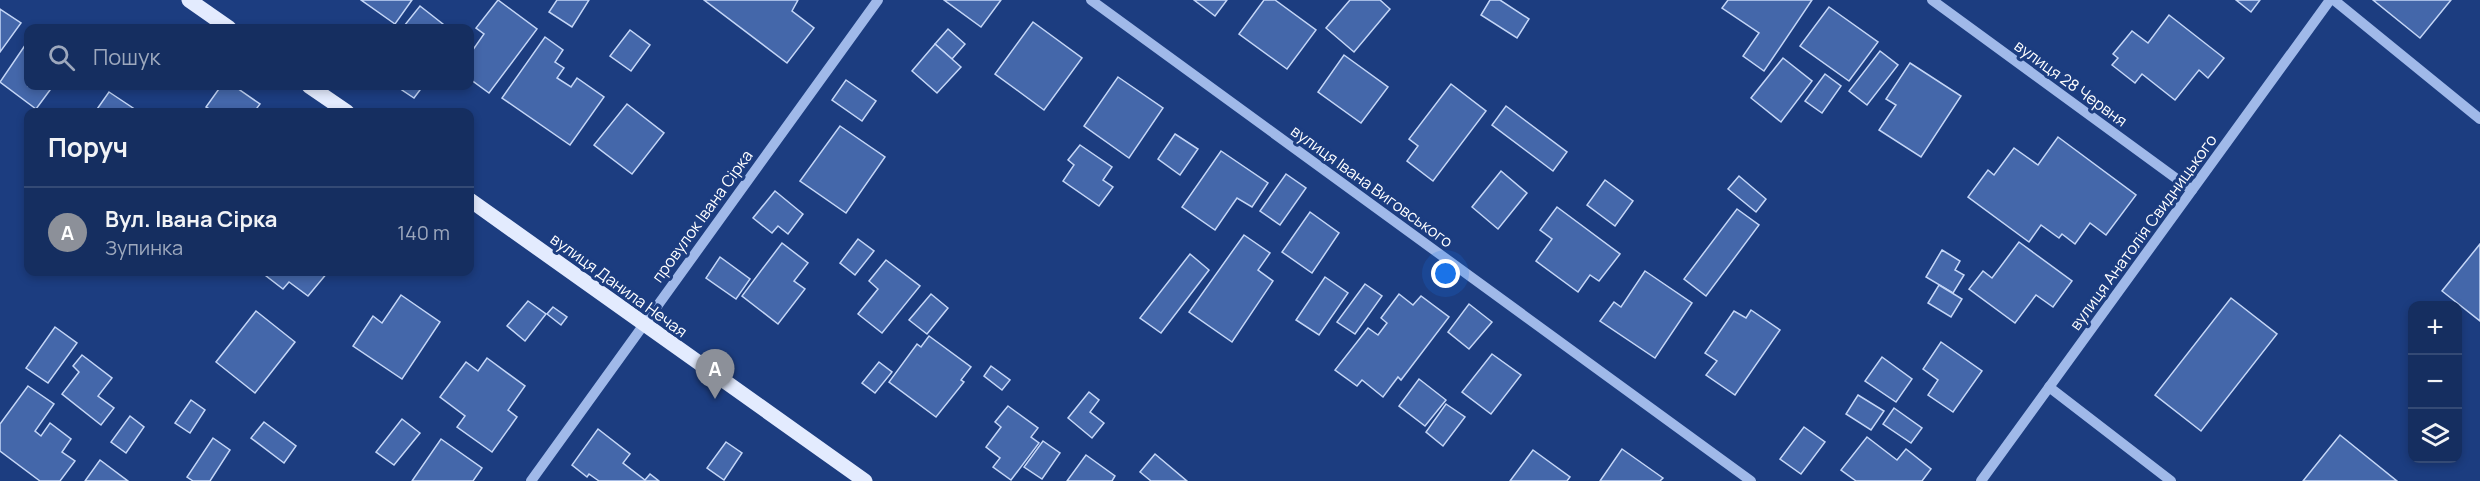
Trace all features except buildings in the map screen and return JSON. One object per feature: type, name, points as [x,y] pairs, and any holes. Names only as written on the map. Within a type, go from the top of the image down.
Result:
[{"type":"main road","points":[[189,0],[223,24]]},
{"type":"main road","points":[[315,90],[340,108]]},
{"type":"main road","name":"вулиця Данила Нечая","points":[[474,203],[865,481]]},
{"type":"street","name":"провулок Івана Сірка","points":[[531,481],[878,0]]},
{"type":"street","name":"вулиця Івана Виговського","points":[[1091,0],[1751,481]]},
{"type":"street","name":"вулиця 28 Червня","points":[[1932,0],[2192,190]]},
{"type":"street","name":"вулиця Анатолія Свидницького","points":[[1981,481],[2332,0]]},
{"type":"street","points":[[2332,0],[2480,118]]},
{"type":"street","points":[[2049,387],[2171,481]]},
{"type":"place","name":"Вул. Івана Сірка","points":[[715,399]]}]
